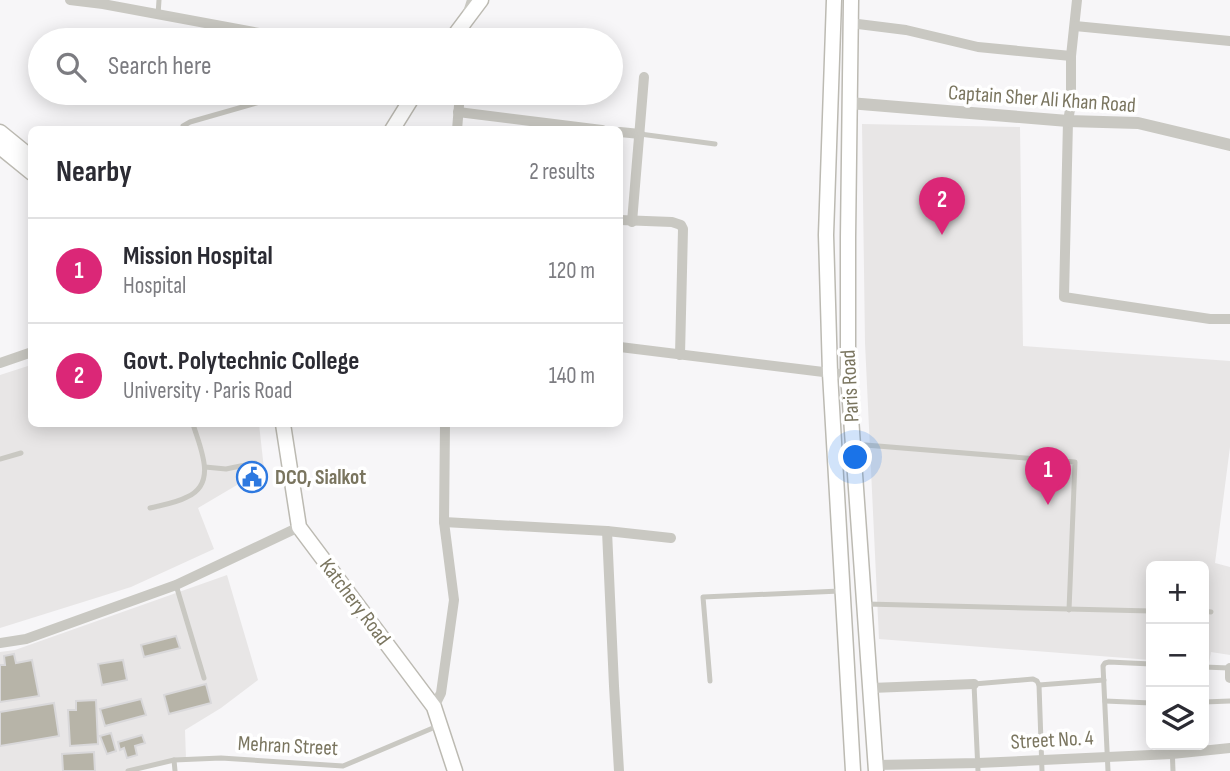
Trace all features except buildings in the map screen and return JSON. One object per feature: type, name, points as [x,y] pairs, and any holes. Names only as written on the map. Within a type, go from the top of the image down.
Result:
[{"type":"main road","points":[[460,28],[481,0]]},
{"type":"main road","name":"Paris Road","points":[[834,0],[826,235],[830,373],[853,771]]},
{"type":"main road","name":"Paris Road","points":[[851,0],[848,374],[876,768]]},
{"type":"main road","points":[[394,126],[408,105]]},
{"type":"main road","points":[[0,132],[17,157]]},
{"type":"main road","points":[[0,147],[17,157]]},
{"type":"main road","points":[[826,235],[848,237]]},
{"type":"main road","name":"Katchery Road","points":[[283,427],[299,527],[434,706],[455,771]]},
{"type":"street","points":[[70,0],[102,2],[230,28]]},
{"type":"street","points":[[465,28],[472,0]]},
{"type":"street","points":[[1077,0],[1068,121],[1064,297],[1210,319],[1230,319]]},
{"type":"street","points":[[850,23],[906,30],[978,47],[1071,56]]},
{"type":"street","points":[[1075,26],[1230,41]]},
{"type":"street","points":[[632,222],[644,77]]},
{"type":"street","name":"Captain Sher Ali Khan Road","points":[[849,103],[1138,124],[1230,145]]},
{"type":"street","points":[[457,126],[459,105]]},
{"type":"street","points":[[458,112],[570,126]]},
{"type":"street","points":[[623,132],[640,134]]},
{"type":"street","points":[[623,220],[677,223],[684,229],[680,355]]},
{"type":"street","points":[[623,347],[848,374]]},
{"type":"street","points":[[0,363],[28,353]]},
{"type":"street","points":[[434,706],[441,693],[454,600],[444,522],[445,427]]},
{"type":"street","points":[[444,522],[607,531],[671,538]]},
{"type":"street","points":[[0,643],[26,639],[176,585],[299,527]]},
{"type":"street","points":[[607,531],[619,771]]},
{"type":"street","points":[[1230,668],[1230,678]]},
{"type":"street","points":[[871,688],[974,684]]},
{"type":"street","name":"Street No. 4","points":[[1209,748],[1230,748]]},
{"type":"street","name":"Street No. 4","points":[[876,768],[978,767],[1042,759],[1163,750]]},
{"type":"lane","points":[[158,15],[159,0]]},
{"type":"lane","points":[[183,126],[249,105]]},
{"type":"lane","points":[[640,134],[715,144]]},
{"type":"lane","points":[[150,508],[185,499],[201,487],[205,478],[205,467],[194,427]]},
{"type":"lane","points":[[853,444],[1074,462],[1069,610]]},
{"type":"lane","points":[[0,459],[21,453]]},
{"type":"lane","points":[[205,467],[226,469],[255,463]]},
{"type":"lane","points":[[176,585],[204,678]]},
{"type":"lane","points":[[710,681],[703,597],[843,591]]},
{"type":"lane","points":[[863,604],[1146,611]]},
{"type":"lane","points":[[1108,771],[1103,666],[1105,663],[1146,664]]},
{"type":"lane","points":[[1209,667],[1230,668]]},
{"type":"lane","points":[[978,767],[974,684],[1033,680],[1039,685],[1042,771]]},
{"type":"lane","points":[[1039,685],[1104,680]]},
{"type":"lane","points":[[1105,701],[1146,703]]},
{"type":"lane","points":[[1209,702],[1230,701]]},
{"type":"lane","name":"Mehran Street","points":[[128,771],[174,760],[220,758],[343,766],[440,725]]},
{"type":"lane","points":[[1172,750],[1173,771]]},
{"type":"lane","points":[[174,760],[175,771]]},
{"type":"lane","points":[[301,763],[301,771]]},
{"type":"shaded area","points":[[862,124],[1020,127],[1023,346],[1230,361],[1230,447],[1215,563],[1230,567],[1230,655],[1211,652],[1209,664],[1209,561],[1146,561],[1146,660],[879,639],[865,343]]},
{"type":"shaded area","points":[[28,366],[28,427],[259,427],[264,469],[198,508],[214,549],[131,587],[0,628],[0,375]]},
{"type":"shaded area","points":[[227,575],[258,680],[221,708],[185,730],[186,759],[128,771],[0,771],[0,652],[15,650]]},
{"type":"place","name":"Govt. Polytechnic College","points":[[942,235]]},
{"type":"place","name":"DCO, Sialkot","points":[[252,477]]},
{"type":"place","name":"Mission Hospital","points":[[1048,505]]}]
